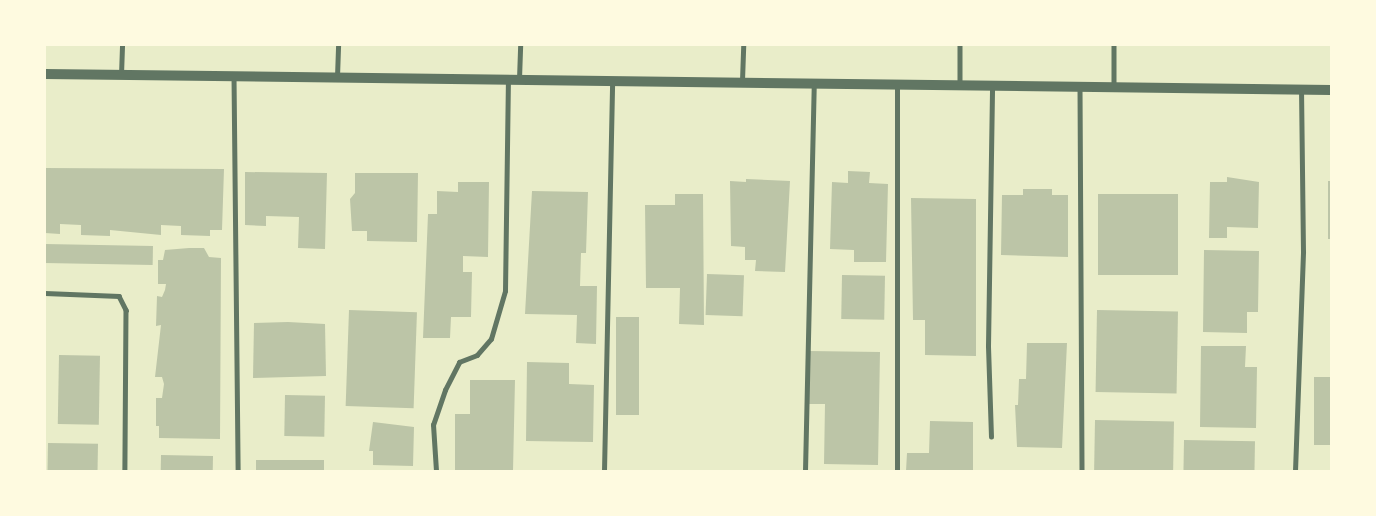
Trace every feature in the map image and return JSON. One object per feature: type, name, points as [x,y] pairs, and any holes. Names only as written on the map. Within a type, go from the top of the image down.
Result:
[{"type":"street","points":[[45,74],[1331,90]]},
{"type":"lane","points":[[121,75],[122,45]]},
{"type":"lane","points":[[337,77],[338,45]]},
{"type":"lane","points":[[436,471],[433,425],[445,390],[459,362],[477,355],[491,339],[505,291],[514,79],[520,45]]},
{"type":"lane","points":[[742,82],[743,45]]},
{"type":"lane","points":[[960,45],[960,85]]},
{"type":"lane","points":[[1114,45],[1114,87]]},
{"type":"lane","points":[[234,76],[238,471]]},
{"type":"lane","points":[[604,471],[612,81]]},
{"type":"lane","points":[[805,471],[814,83]]},
{"type":"lane","points":[[897,84],[897,471]]},
{"type":"lane","points":[[991,436],[988,346],[992,86]]},
{"type":"lane","points":[[1080,86],[1082,471]]},
{"type":"lane","points":[[1295,471],[1303,252],[1302,89]]},
{"type":"lane","points":[[45,293],[119,296],[126,310],[125,471]]},
{"type":"building","points":[[45,168],[224,169],[222,230],[210,230],[210,236],[181,235],[181,226],[161,225],[161,235],[110,230],[110,236],[81,235],[81,225],[60,224],[60,234],[45,233]]},
{"type":"building","points":[[848,171],[870,172],[869,183],[888,184],[886,262],[854,262],[854,250],[830,249],[832,182],[848,183]]},
{"type":"building","points":[[245,172],[327,173],[325,249],[298,248],[299,217],[266,216],[266,226],[245,225]]},
{"type":"building","points":[[355,173],[418,173],[417,242],[367,241],[367,231],[352,231],[350,199],[355,193]]},
{"type":"building","points":[[1227,177],[1259,182],[1258,228],[1227,227],[1227,238],[1209,238],[1210,182],[1227,182]]},
{"type":"building","points":[[746,179],[790,181],[785,272],[755,271],[756,260],[745,260],[745,247],[731,246],[730,181],[746,182]]},
{"type":"building","points":[[1328,181],[1331,181],[1331,239],[1328,239]]},
{"type":"building","points":[[458,182],[489,182],[488,257],[463,256],[463,272],[472,272],[471,317],[451,317],[450,338],[423,338],[428,214],[437,214],[437,191],[458,192]]},
{"type":"building","points":[[1023,189],[1052,189],[1052,195],[1068,195],[1068,257],[1001,255],[1002,195],[1023,195]]},
{"type":"building","points":[[532,191],[588,192],[586,253],[581,253],[580,286],[597,286],[596,344],[576,343],[577,315],[525,314]]},
{"type":"building","points":[[675,194],[703,194],[704,325],[679,324],[680,288],[646,288],[645,205],[675,205]]},
{"type":"building","points":[[1098,194],[1178,194],[1178,275],[1098,275]]},
{"type":"building","points":[[911,198],[976,199],[976,356],[925,355],[925,320],[913,320]]},
{"type":"building","points":[[45,244],[153,246],[153,265],[45,263]]},
{"type":"building","points":[[204,248],[209,257],[221,258],[220,439],[159,438],[159,426],[156,426],[156,398],[162,398],[164,384],[162,377],[155,377],[161,325],[156,326],[157,296],[162,297],[166,284],[158,284],[158,260],[163,260],[165,250]]},
{"type":"building","points":[[1204,250],[1259,251],[1258,312],[1247,312],[1247,333],[1203,332]]},
{"type":"building","points":[[707,274],[744,275],[743,316],[706,315]]},
{"type":"building","points":[[842,275],[885,276],[884,320],[841,319]]},
{"type":"building","points":[[349,310],[417,312],[414,408],[346,406]]},
{"type":"building","points":[[1097,310],[1178,311],[1177,393],[1096,392]]},
{"type":"building","points":[[616,317],[639,317],[639,415],[616,415]]},
{"type":"building","points":[[254,323],[325,324],[326,376],[253,378]]},
{"type":"building","points":[[1027,343],[1067,343],[1062,448],[1017,447],[1015,405],[1018,405],[1019,379],[1026,379]]},
{"type":"building","points":[[1201,346],[1246,346],[1245,367],[1257,367],[1256,428],[1200,427]]},
{"type":"building","points":[[809,351],[880,352],[878,465],[824,464],[825,404],[808,404]]},
{"type":"building","points":[[59,355],[100,356],[99,425],[58,424]]},
{"type":"building","points":[[527,362],[569,363],[569,384],[594,385],[593,442],[526,441]]},
{"type":"building","points":[[1314,377],[1331,377],[1331,445],[1314,445]]},
{"type":"building","points":[[470,380],[515,380],[513,471],[455,471],[455,414],[470,414]]},
{"type":"building","points":[[285,395],[325,396],[324,437],[284,436]]},
{"type":"building","points":[[1095,420],[1174,421],[1173,471],[1094,471]]},
{"type":"building","points":[[930,421],[973,422],[973,471],[906,471],[907,453],[929,453]]},
{"type":"building","points":[[373,422],[414,427],[413,466],[373,465],[373,451],[369,451]]},
{"type":"building","points":[[1184,440],[1255,441],[1254,471],[1183,471]]},
{"type":"building","points":[[48,443],[98,444],[98,471],[48,471]]},
{"type":"building","points":[[161,455],[213,456],[213,471],[161,471]]},
{"type":"building","points":[[256,460],[324,460],[324,471],[256,471]]}]
